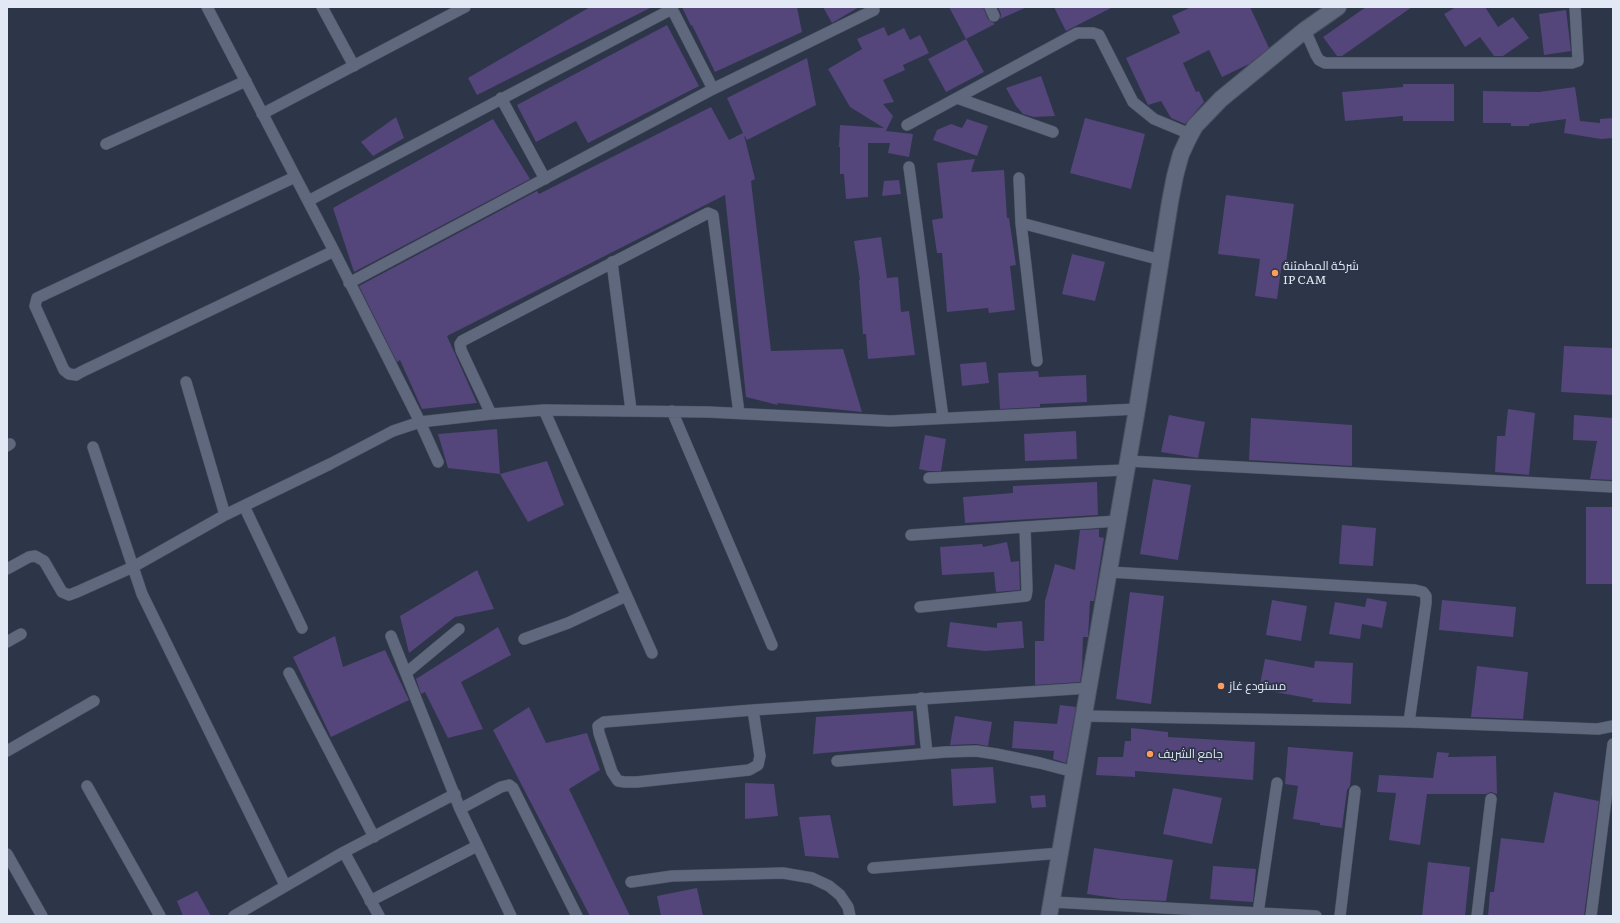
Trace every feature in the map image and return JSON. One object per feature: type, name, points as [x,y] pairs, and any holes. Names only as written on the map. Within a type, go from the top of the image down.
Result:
[{"type":"main road","points":[[1050,909],[1061,853],[1137,409],[1174,176],[1181,154],[1190,134],[1205,114],[1220,98],[1305,30],[1338,7]]},
{"type":"street","points":[[207,7],[334,251],[420,422],[438,462]]},
{"type":"street","points":[[322,7],[354,66]]},
{"type":"street","points":[[262,114],[354,66],[444,12],[464,7]]},
{"type":"street","points":[[1305,30],[1319,60],[1325,62],[1572,63],[1578,61],[1575,7]]},
{"type":"street","points":[[308,201],[672,8],[713,89]]},
{"type":"street","points":[[350,283],[713,89],[874,10]]},
{"type":"street","points":[[907,125],[1077,33],[1095,33],[1099,36],[1133,102],[1154,119],[1190,134]]},
{"type":"street","points":[[106,144],[246,82]]},
{"type":"street","points":[[501,98],[545,179]]},
{"type":"street","points":[[957,98],[1053,132]]},
{"type":"street","points":[[909,167],[943,418]]},
{"type":"street","points":[[295,177],[37,298],[35,306],[64,370],[69,374],[76,375],[334,251]]},
{"type":"street","points":[[1019,178],[1021,223],[1037,361]]},
{"type":"street","points":[[491,414],[461,350],[460,344],[462,341],[708,213],[713,215],[739,413]]},
{"type":"street","points":[[1021,223],[1161,260]]},
{"type":"street","points":[[612,262],[631,410]]},
{"type":"street","points":[[186,382],[225,515]]},
{"type":"street","points":[[7,569],[28,557],[35,556],[44,561],[62,592],[69,594],[133,567],[225,515],[330,464],[393,431],[420,422],[544,410],[631,410],[739,413],[877,420],[1137,409]]},
{"type":"street","points":[[544,410],[652,653]]},
{"type":"street","points":[[672,411],[772,645]]},
{"type":"street","points":[[93,447],[142,594],[285,885]]},
{"type":"street","points":[[929,478],[1127,466],[1613,487]]},
{"type":"street","points":[[244,506],[302,628]]},
{"type":"street","points":[[911,535],[1118,521]]},
{"type":"street","points":[[920,607],[1026,596],[1028,590],[1025,527]]},
{"type":"street","points":[[1109,572],[1415,590],[1423,592],[1426,596],[1426,603],[1409,722]]},
{"type":"street","points":[[524,639],[568,623],[626,596]]},
{"type":"street","points":[[406,674],[459,629]]},
{"type":"street","points":[[7,642],[21,634]]},
{"type":"street","points":[[391,636],[460,809],[511,916]]},
{"type":"street","points":[[289,673],[374,837]]},
{"type":"street","points":[[753,710],[760,756],[758,765],[749,770],[638,782],[618,781],[612,772],[598,726],[604,722],[753,710],[1089,688]]},
{"type":"street","points":[[921,698],[927,753]]},
{"type":"street","points":[[7,750],[94,700]]},
{"type":"street","points":[[1084,716],[1409,722],[1598,729],[1613,726]]},
{"type":"street","points":[[1591,916],[1613,744]]},
{"type":"street","points":[[837,761],[927,753],[976,751],[996,754],[1074,772]]},
{"type":"street","points":[[1258,913],[1276,783]]},
{"type":"street","points":[[460,809],[501,786],[509,785],[513,788],[577,916]]},
{"type":"street","points":[[87,786],[160,916]]},
{"type":"street","points":[[1340,916],[1355,791]]},
{"type":"street","points":[[234,916],[344,852],[454,794]]},
{"type":"street","points":[[1477,916],[1491,799]]},
{"type":"street","points":[[370,901],[477,846]]},
{"type":"street","points":[[344,852],[379,916]]},
{"type":"street","points":[[873,868],[1061,853]]},
{"type":"street","points":[[7,854],[42,916]]},
{"type":"street","points":[[631,882],[672,876],[783,873],[812,878],[830,886],[840,895],[848,907],[850,916]]},
{"type":"street","points":[[1050,909],[1258,913],[1316,916]]},
{"type":"building","points":[[590,7],[652,7],[477,95],[468,78]]},
{"type":"building","points":[[682,7],[797,7],[802,32],[715,72]]},
{"type":"building","points":[[823,7],[859,7],[832,23]]},
{"type":"building","points":[[949,7],[983,7],[988,19],[995,24],[966,39]]},
{"type":"building","points":[[998,7],[1027,7],[1000,19],[1001,14]]},
{"type":"building","points":[[1054,7],[1113,7],[1066,31]]},
{"type":"building","points":[[1191,7],[1250,7],[1269,48],[1249,64],[1222,77],[1209,50],[1183,63],[1196,92],[1199,91],[1204,102],[1185,124],[1171,118],[1161,101],[1148,105],[1126,58],[1180,33],[1172,16]]},
{"type":"building","points":[[1366,7],[1412,7],[1342,56],[1337,56],[1323,37]]},
{"type":"building","points":[[1456,7],[1485,7],[1498,27],[1513,17],[1529,38],[1503,56],[1494,56],[1480,37],[1465,47],[1444,14]]},
{"type":"building","points":[[1566,10],[1571,51],[1544,55],[1539,14]]},
{"type":"building","points":[[667,25],[699,86],[588,143],[576,121],[536,142],[517,105]]},
{"type":"building","points":[[884,27],[888,36],[904,28],[910,40],[920,35],[929,53],[903,65],[905,70],[883,80],[894,102],[883,104],[893,116],[886,131],[913,134],[909,157],[888,153],[890,143],[868,143],[868,197],[846,199],[844,174],[840,174],[840,125],[884,128],[850,107],[828,69],[862,49],[857,39]]},
{"type":"building","points":[[966,39],[984,72],[946,92],[928,59]]},
{"type":"building","points":[[807,58],[816,105],[747,140],[744,135],[755,179],[751,181],[771,351],[843,349],[862,412],[777,403],[778,405],[746,397],[725,195],[447,336],[477,403],[422,409],[400,360],[397,362],[359,286],[537,191],[539,194],[711,107],[729,140],[743,133],[727,98]]},
{"type":"building","points":[[1041,76],[1055,116],[1034,117],[1023,114],[1016,106],[1006,88]]},
{"type":"building","points":[[1403,84],[1454,84],[1454,121],[1403,121],[1403,116],[1345,121],[1342,92],[1403,87]]},
{"type":"building","points":[[1575,87],[1580,121],[1600,123],[1600,119],[1613,118],[1613,138],[1601,139],[1564,133],[1566,119],[1529,124],[1529,126],[1511,126],[1511,123],[1483,123],[1483,91],[1539,92]]},
{"type":"building","points":[[396,117],[404,138],[373,156],[361,142]]},
{"type":"building","points":[[1085,118],[1145,134],[1131,189],[1070,173]]},
{"type":"building","points":[[493,119],[530,179],[354,272],[333,208]]},
{"type":"building","points":[[967,119],[988,126],[977,156],[933,140],[937,130],[951,124],[962,128]]},
{"type":"building","points":[[975,159],[971,172],[1004,170],[1007,218],[1009,218],[1016,265],[1010,266],[1015,310],[989,313],[988,308],[947,312],[942,253],[937,253],[932,220],[943,218],[937,163]]},
{"type":"building","points":[[899,180],[901,194],[882,196],[884,181]]},
{"type":"building","points":[[1226,195],[1294,204],[1286,263],[1282,262],[1277,299],[1255,296],[1260,259],[1218,254]]},
{"type":"building","points":[[881,237],[887,278],[898,277],[901,312],[909,311],[915,355],[868,359],[866,334],[863,334],[860,280],[854,241]]},
{"type":"building","points":[[1072,254],[1105,262],[1095,301],[1062,294]]},
{"type":"building","points":[[1564,346],[1613,348],[1613,395],[1561,392]]},
{"type":"building","points":[[986,362],[989,383],[962,386],[960,364]]},
{"type":"building","points":[[1038,371],[1039,377],[1086,375],[1087,402],[1040,404],[1040,407],[1000,409],[998,373]]},
{"type":"building","points":[[1508,409],[1535,413],[1529,475],[1495,472],[1497,436],[1505,436]]},
{"type":"building","points":[[1169,415],[1205,422],[1198,458],[1161,452]]},
{"type":"building","points":[[1574,415],[1613,418],[1613,480],[1590,479],[1597,441],[1573,440]]},
{"type":"building","points":[[1251,418],[1352,425],[1352,466],[1249,460]]},
{"type":"building","points":[[497,429],[500,474],[448,468],[438,434]]},
{"type":"building","points":[[1076,431],[1077,459],[1025,461],[1024,434]]},
{"type":"building","points":[[925,435],[946,439],[941,471],[919,469]]},
{"type":"building","points":[[547,461],[564,505],[528,522],[500,474]]},
{"type":"building","points":[[1153,479],[1191,485],[1178,560],[1140,554]]},
{"type":"building","points":[[1097,482],[1098,515],[965,523],[963,497],[1013,493],[1013,486]]},
{"type":"building","points":[[1586,507],[1613,507],[1613,584],[1586,584]]},
{"type":"building","points":[[1342,525],[1376,528],[1373,566],[1339,564]]},
{"type":"building","points":[[1099,529],[1099,537],[1104,538],[1094,601],[1090,601],[1088,637],[1083,637],[1080,682],[1035,685],[1035,641],[1044,641],[1045,601],[1055,564],[1075,570],[1080,530]]},
{"type":"building","points":[[1007,542],[1011,562],[1019,561],[1020,590],[996,592],[994,572],[942,575],[940,547],[982,544],[983,547]]},
{"type":"building","points":[[477,570],[494,609],[455,617],[409,653],[400,616]]},
{"type":"building","points":[[1130,592],[1164,596],[1151,704],[1116,699]]},
{"type":"building","points":[[1367,598],[1387,602],[1382,628],[1362,624],[1360,639],[1329,634],[1335,602],[1365,607]]},
{"type":"building","points":[[1272,600],[1307,606],[1301,641],[1266,635]]},
{"type":"building","points":[[1442,600],[1516,607],[1513,637],[1439,630]]},
{"type":"building","points":[[1022,621],[1024,648],[985,651],[947,647],[950,622],[997,628],[997,623]]},
{"type":"building","points":[[498,627],[511,655],[461,682],[483,729],[448,738],[425,692],[421,694],[416,679]]},
{"type":"building","points":[[335,636],[343,667],[385,650],[409,700],[331,737],[293,657]]},
{"type":"building","points":[[1265,659],[1314,668],[1315,661],[1353,663],[1351,704],[1312,702],[1313,699],[1259,689]]},
{"type":"building","points":[[1477,666],[1528,672],[1523,719],[1471,717]]},
{"type":"building","points":[[1060,705],[1076,707],[1066,763],[1053,759],[1054,751],[1012,748],[1014,721],[1057,724]]},
{"type":"building","points":[[529,707],[546,743],[587,733],[600,770],[569,789],[630,916],[590,916],[493,730]]},
{"type":"building","points":[[913,711],[915,745],[813,754],[816,717]]},
{"type":"building","points":[[955,716],[992,722],[988,746],[976,744],[950,745]]},
{"type":"building","points":[[1131,728],[1168,732],[1168,737],[1255,742],[1253,780],[1135,771],[1135,777],[1096,775],[1098,757],[1123,757],[1125,741],[1131,741]]},
{"type":"building","points":[[1288,747],[1353,752],[1350,786],[1347,790],[1342,828],[1293,819],[1298,786],[1285,784]]},
{"type":"building","points":[[1437,752],[1449,753],[1448,757],[1496,756],[1497,794],[1491,792],[1486,794],[1427,794],[1420,845],[1389,840],[1396,793],[1377,792],[1379,775],[1433,778]]},
{"type":"building","points":[[993,767],[996,803],[953,806],[951,769]]},
{"type":"building","points":[[745,783],[774,784],[778,816],[745,819]]},
{"type":"building","points":[[1173,788],[1222,798],[1212,844],[1163,834]]},
{"type":"building","points":[[1554,792],[1599,801],[1584,916],[1488,916],[1490,892],[1494,892],[1501,838],[1544,843]]},
{"type":"building","points":[[1045,795],[1046,807],[1032,808],[1030,796]]},
{"type":"building","points":[[830,815],[839,858],[805,856],[799,817]]},
{"type":"building","points":[[1094,848],[1173,860],[1166,901],[1121,899],[1087,894]]},
{"type":"building","points":[[1428,862],[1470,867],[1465,916],[1422,916]]},
{"type":"building","points":[[1213,866],[1256,869],[1253,902],[1210,899]]},
{"type":"building","points":[[697,888],[703,916],[661,916],[657,896]]},
{"type":"building","points":[[197,891],[211,916],[183,916],[177,901]]},
{"type":"place","name":"شركة المطمئنة IP CAM","points":[[1275,273]]},
{"type":"place","name":"مستودع غاز","points":[[1221,686]]},
{"type":"place","name":"جامع الشريف","points":[[1150,754]]}]
